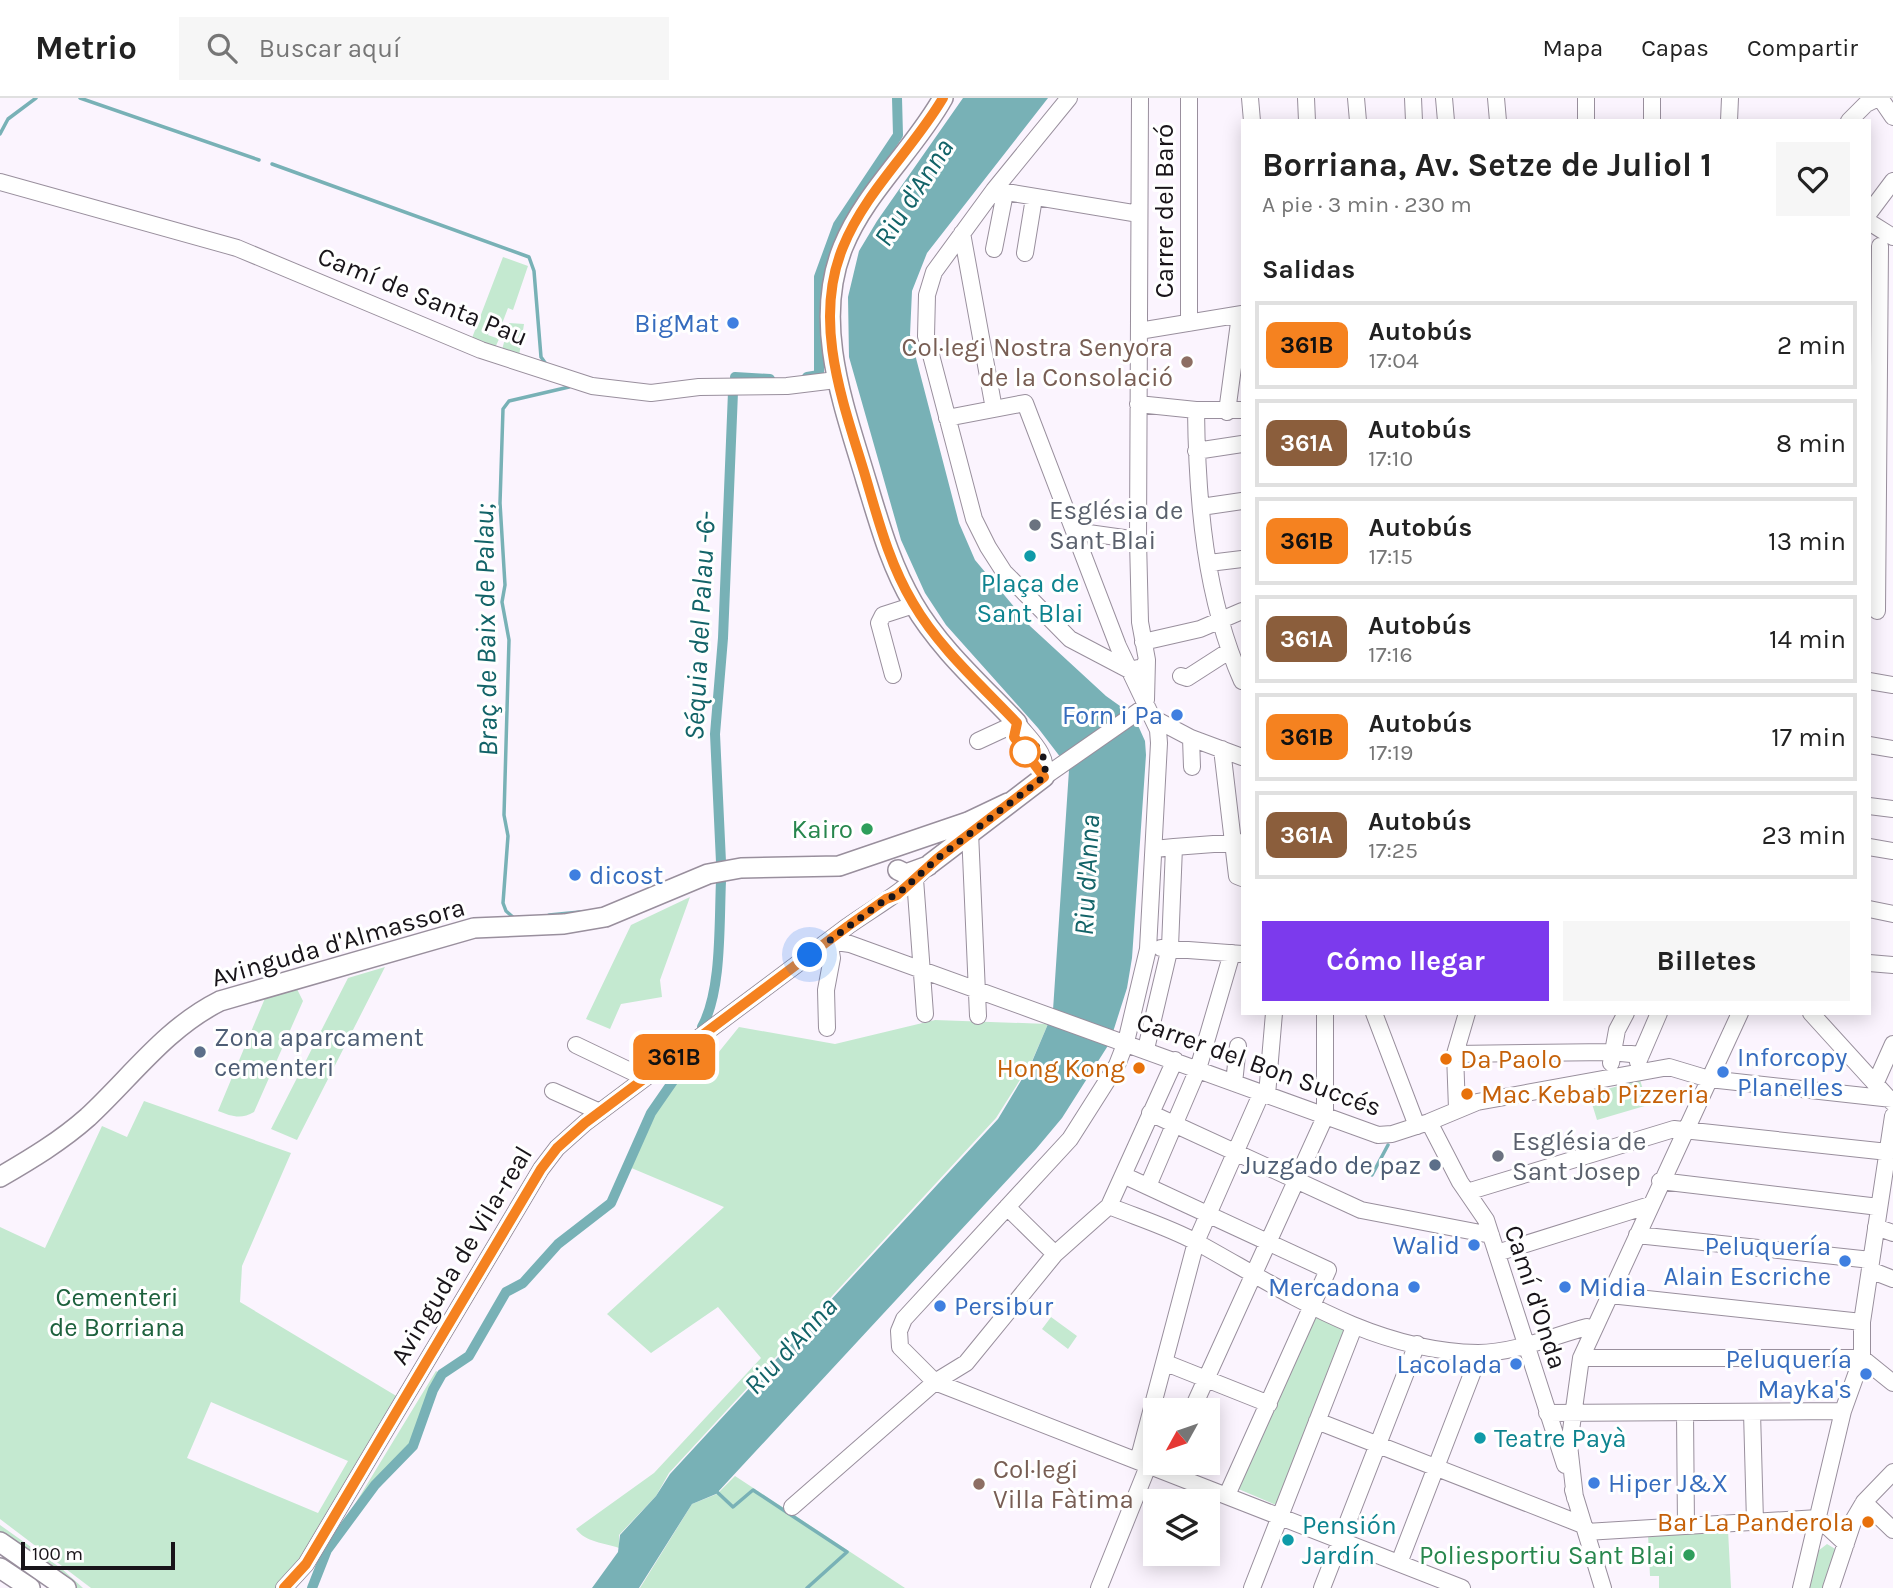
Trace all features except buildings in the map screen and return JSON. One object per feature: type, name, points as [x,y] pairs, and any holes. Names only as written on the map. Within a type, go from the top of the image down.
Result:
[{"type":"main road","points":[[943,98],[860,217],[842,248],[831,302],[836,380],[891,560],[914,605],[943,645],[1017,723]]},
{"type":"main road","points":[[969,827],[1044,777]]},
{"type":"main road","name":"Avinguda d'Almassora","points":[[0,1177],[46,1151],[87,1118],[163,1040],[187,1020],[220,1001],[474,928],[564,924],[605,918],[708,874],[741,868],[839,866],[914,840],[969,827]]},
{"type":"main road","name":"Avinguda de Vila-real","points":[[924,870],[969,827]]},
{"type":"main road","points":[[868,858],[880,858],[897,869],[906,874],[924,870],[933,848],[914,840],[895,856],[897,869]]},
{"type":"main road","points":[[0,1542],[66,1588]]},
{"type":"main road","points":[[0,1567],[30,1588]]},
{"type":"street","points":[[1069,98],[934,272],[924,319],[974,519],[1004,572],[1070,639],[1129,670],[1143,667],[1147,660]]},
{"type":"street","points":[[1140,98],[1138,540],[1143,642],[1147,660],[1144,713]]},
{"type":"street","name":"Carrer del Baró","points":[[1189,98],[1189,323]]},
{"type":"street","points":[[1250,98],[1252,119]]},
{"type":"street","points":[[1306,98],[1307,119]]},
{"type":"street","points":[[1356,98],[1358,119]]},
{"type":"street","points":[[1413,98],[1415,119]]},
{"type":"street","points":[[1444,98],[1446,119]]},
{"type":"street","points":[[1496,98],[1498,119]]},
{"type":"street","points":[[1586,98],[1586,119]]},
{"type":"street","points":[[1652,98],[1652,119]]},
{"type":"street","points":[[1729,119],[1730,98]]},
{"type":"street","points":[[1851,119],[1866,104],[1881,98],[1893,117]]},
{"type":"street","name":"Camí de Santa Pau","points":[[0,181],[237,248],[481,350],[592,386],[651,393],[699,387],[787,386],[836,380]]},
{"type":"street","points":[[1871,210],[1893,181]]},
{"type":"street","points":[[999,191],[1139,214]]},
{"type":"street","points":[[993,249],[999,191]]},
{"type":"street","points":[[1026,253],[1034,198]]},
{"type":"street","points":[[1871,225],[1884,244],[1880,611]]},
{"type":"street","points":[[962,233],[994,409]]},
{"type":"street","points":[[1138,404],[1235,411],[1241,315],[1139,331]]},
{"type":"street","points":[[947,418],[1025,403],[1144,713],[1159,743],[1148,949],[1102,1091],[1070,1139],[904,1319],[898,1338],[905,1355],[935,1382],[1143,1463],[1099,1588]]},
{"type":"street","points":[[1196,410],[1196,451],[1209,563],[1220,620],[1229,652],[1241,679]]},
{"type":"street","points":[[1196,451],[1241,444]]},
{"type":"street","points":[[1201,507],[1241,501]]},
{"type":"street","points":[[1074,531],[1138,540]]},
{"type":"street","points":[[1209,563],[1241,559]]},
{"type":"street","points":[[893,675],[879,623],[883,615],[914,605]]},
{"type":"street","points":[[1118,646],[1128,636],[1143,642],[1159,636],[1188,632],[1241,611]]},
{"type":"street","points":[[1181,676],[1187,678],[1229,652]]},
{"type":"street","points":[[1871,681],[1893,685]]},
{"type":"street","points":[[1144,713],[1191,738],[1241,757]]},
{"type":"street","points":[[1044,777],[1144,713]]},
{"type":"street","points":[[978,741],[1017,723],[1043,755],[1046,765],[1044,777]]},
{"type":"street","points":[[1191,738],[1192,767]]},
{"type":"street","points":[[1871,745],[1893,749]]},
{"type":"street","points":[[1222,749],[1240,877]]},
{"type":"street","points":[[1871,806],[1893,809]]},
{"type":"street","points":[[969,827],[978,1016]]},
{"type":"street","points":[[1153,849],[1237,842]]},
{"type":"street","points":[[1871,847],[1893,851]]},
{"type":"street","points":[[1146,1049],[1170,947],[1174,848]]},
{"type":"street","points":[[886,899],[895,884],[897,869]]},
{"type":"street","points":[[924,870],[922,969],[925,1014]]},
{"type":"street","name":"Avinguda de Vila-real","points":[[284,1588],[306,1564],[541,1169],[557,1148],[600,1112],[848,926],[886,899],[897,895],[924,870]]},
{"type":"street","points":[[1871,909],[1893,914]]},
{"type":"street","points":[[848,926],[850,944]]},
{"type":"street","points":[[827,1028],[826,990],[832,958],[830,941]]},
{"type":"street","name":"Carrer del Bon Succés","points":[[830,941],[850,944],[922,969],[1378,1135],[1392,1134],[1457,1109],[1525,1091],[1669,1067],[1709,1079],[1893,1110]]},
{"type":"street","points":[[1148,949],[1170,947],[1200,953],[1237,953],[1198,1069],[1148,1186]]},
{"type":"street","points":[[1871,962],[1893,965]]},
{"type":"street","points":[[1158,1398],[1196,1242],[1235,1152],[1264,1095],[1275,1015]]},
{"type":"street","points":[[1197,1398],[1325,1117],[1325,1015]]},
{"type":"street","name":"Camí d'Onda","points":[[1375,1015],[1423,1124],[1467,1192],[1478,1204],[1491,1235],[1603,1588]]},
{"type":"street","points":[[1457,1109],[1455,1054],[1466,1015]]},
{"type":"street","points":[[1612,1076],[1611,1052],[1625,1015]]},
{"type":"street","points":[[1634,1072],[1658,1015]]},
{"type":"street","name":"Camí d'Onda","points":[[1575,1498],[1569,1445],[1581,1358],[1660,1181],[1739,1015]]},
{"type":"street","points":[[1801,1588],[1843,1411],[1862,1358],[1862,1322],[1879,1208],[1889,1171],[1888,1152],[1893,1110],[1876,1082],[1813,1015]]},
{"type":"street","points":[[1876,1082],[1893,1044]]},
{"type":"street","points":[[576,1045],[645,1078]]},
{"type":"street","points":[[1234,1083],[1238,1046]]},
{"type":"street","points":[[1455,1054],[1611,1052],[1641,1055]]},
{"type":"street","points":[[792,1507],[935,1382],[966,1363],[1055,1254],[1110,1206],[1175,1060]]},
{"type":"street","points":[[552,1091],[600,1112]]},
{"type":"street","points":[[1150,1113],[1295,1182],[1361,1210],[1491,1235]]},
{"type":"street","points":[[1467,1192],[1674,1129],[1888,1152]]},
{"type":"street","points":[[1123,1175],[1328,1270],[1227,1495]]},
{"type":"street","points":[[1660,1181],[1879,1208]]},
{"type":"street","points":[[1497,1252],[1650,1205]]},
{"type":"street","points":[[1110,1206],[1196,1242],[1310,1307],[1354,1327],[1417,1343],[1480,1353],[1587,1327],[1592,1331]]},
{"type":"street","points":[[1007,1207],[1055,1254]]},
{"type":"street","points":[[1876,1227],[1893,1233]]},
{"type":"street","points":[[1637,1235],[1871,1265],[1893,1279]]},
{"type":"street","points":[[1610,1295],[1862,1322]]},
{"type":"street","points":[[1252,1588],[1354,1327]]},
{"type":"street","points":[[1322,1588],[1417,1343]]},
{"type":"street","points":[[1399,1563],[1480,1353]]},
{"type":"street","points":[[1581,1358],[1862,1358],[1893,1383]]},
{"type":"street","points":[[1166,1363],[1269,1404]]},
{"type":"street","points":[[1548,1413],[1561,1416],[1573,1412],[1843,1411]]},
{"type":"street","points":[[1752,1412],[1755,1522]]},
{"type":"street","points":[[1685,1413],[1686,1526]]},
{"type":"street","points":[[1317,1421],[1585,1528],[1686,1526],[1818,1518],[1846,1544]]},
{"type":"street","points":[[1831,1588],[1864,1502],[1893,1472]]},
{"type":"street","points":[[1184,1475],[1227,1495],[1462,1588]]},
{"type":"street","points":[[1864,1502],[1893,1530]]},
{"type":"street","name":"Avinguda de Vila-real","points":[[299,1588],[306,1564]]},
{"type":"green space","points":[[503,257],[528,266],[513,310],[508,308],[500,329],[492,326],[488,335],[499,339],[495,348],[472,338]]},
{"type":"green space","points":[[509,323],[524,324],[519,356],[502,350]]},
{"type":"green space","points":[[690,897],[660,980],[662,997],[621,1004],[610,1029],[586,1019],[631,925]]},
{"type":"green space","points":[[385,967],[297,1140],[271,1129],[348,978]]},
{"type":"green space","points":[[297,989],[303,1001],[254,1112],[240,1117],[218,1111],[268,991]]},
{"type":"green space","points":[[935,1020],[1048,1024],[1032,1061],[996,1118],[669,1473],[656,1496],[619,1535],[619,1548],[585,1537],[576,1529],[654,1473],[761,1358],[718,1307],[651,1353],[607,1314],[724,1207],[629,1167],[652,1117],[671,1085],[707,1043],[718,1053],[739,1027],[835,1044]]},
{"type":"green space","points":[[1640,1080],[1648,1105],[1597,1120],[1589,1094]]},
{"type":"green space","name":"Cementeri de Borriana","points":[[144,1101],[291,1153],[242,1266],[240,1302],[398,1397],[327,1519],[280,1588],[91,1588],[0,1519],[0,1227],[45,1248],[102,1126],[127,1137]],"holes":[[[211,1402],[348,1461],[318,1513],[187,1458]]]},
{"type":"green space","points":[[1315,1312],[1346,1327],[1276,1505],[1236,1488]]},
{"type":"green space","points":[[1051,1317],[1077,1336],[1068,1349],[1042,1329]]},
{"type":"green space","points":[[436,1371],[441,1374],[432,1390],[412,1446],[375,1485],[327,1550]]},
{"type":"green space","points":[[735,1476],[905,1588],[640,1588],[692,1504],[717,1494]]},
{"type":"green space","points":[[0,1525],[62,1569],[83,1588],[77,1588],[0,1535]]},
{"type":"green space","name":"Poliesportiu Sant Blai","points":[[1728,1530],[1731,1588],[1659,1588],[1659,1576],[1650,1576],[1648,1534]]},
{"type":"green space","points":[[1827,1544],[1837,1550],[1826,1588],[1808,1588],[1818,1551]]},
{"type":"water","name":"Riu d'Anna","points":[[963,98],[1048,98],[927,253],[912,291],[910,335],[959,523],[975,560],[1030,626],[1106,696],[1127,711],[1061,758],[1038,728],[946,625],[925,593],[901,540],[849,357],[848,297],[859,251]]},
{"type":"water","name":"Riu d'Anna","points":[[1136,721],[1145,741],[1146,755],[1132,958],[1127,988],[1113,1032],[1053,1010],[1069,770]]},
{"type":"water","name":"Riu d'Anna","points":[[1048,1024],[1109,1044],[1062,1118],[716,1494],[692,1504],[639,1588],[592,1588],[618,1552],[620,1535],[656,1496],[670,1474],[998,1119],[1031,1064]]},
{"type":"waterway","points":[[0,134],[8,119],[36,98]]},
{"type":"waterway","name":"Braç de Baix de Palau;","points":[[80,98],[259,160]]},
{"type":"waterway","name":"Séquia del Palau -6-","points":[[807,377],[819,375],[819,277],[838,225],[898,135],[897,98]]},
{"type":"waterway","name":"Braç de Baix de Palau;","points":[[272,164],[529,257],[534,271],[541,357],[546,364]]},
{"type":"waterway","name":"Séquia del Palau -6-","points":[[735,377],[770,379]]},
{"type":"waterway","name":"Braç de Baix de Palau;","points":[[514,918],[506,911],[503,903],[508,836],[504,815],[509,640],[502,602],[505,585],[500,503],[503,409],[509,401],[569,387]]},
{"type":"waterway","name":"Séquia del Palau -6-","points":[[721,862],[715,734],[723,638],[733,392]]},
{"type":"waterway","name":"Séquia del Palau -6-","points":[[702,1027],[713,995],[716,976],[721,881]]},
{"type":"waterway","points":[[549,915],[580,912]]},
{"type":"waterway","name":"Séquia del Palau -6-","points":[[312,1588],[327,1550],[375,1485],[413,1446],[433,1390],[442,1374],[469,1356],[506,1292],[523,1283],[558,1244],[611,1203],[651,1113],[678,1074],[685,1058]]},
{"type":"waterway","points":[[1372,1175],[1388,1145]]},
{"type":"waterway","points":[[716,1491],[733,1507],[753,1490],[847,1552],[807,1588]]},
{"type":"bus line","name":"361B","points":[[284,1588],[306,1564],[541,1169],[557,1148],[585,1123],[848,926],[886,899],[897,895],[970,832],[1044,777],[1014,737],[1017,723],[943,645],[914,605],[891,560],[836,380],[831,302],[842,248],[860,217],[943,98]]},
{"type":"place","name":"BigMat","points":[[733,323]]},
{"type":"place","name":"Col·legi Nostra Senyora de la Consolació","points":[[1187,362]]},
{"type":"place","name":"Església de Sant Blai","points":[[1035,525]]},
{"type":"place","name":"Plaça de Sant Blai","points":[[1030,556]]},
{"type":"place","name":"Forn i Pa","points":[[1177,715]]},
{"type":"place","name":"Kairo","points":[[867,829]]},
{"type":"place","name":"dicost","points":[[575,875]]},
{"type":"place","name":"Zona aparcament cementeri","points":[[200,1052]]},
{"type":"place","name":"Da Paolo","points":[[1446,1059]]},
{"type":"place","name":"Hong Kong","points":[[1139,1068]]},
{"type":"place","name":"Inforcopy Planelles","points":[[1723,1072]]},
{"type":"place","name":"Mac Kebab Pizzeria","points":[[1467,1094]]},
{"type":"place","name":"Església de Sant Josep","points":[[1498,1156]]},
{"type":"place","name":"Juzgado de paz","points":[[1435,1165]]},
{"type":"place","name":"Walid","points":[[1474,1245]]},
{"type":"place","name":"Peluquería Alain Escriche","points":[[1845,1261]]},
{"type":"place","name":"Mercadona","points":[[1414,1287]]},
{"type":"place","name":"Midia","points":[[1565,1287]]},
{"type":"place","name":"Persibur","points":[[940,1306]]},
{"type":"place","name":"Lacolada","points":[[1516,1364]]},
{"type":"place","name":"Peluquería Mayka's","points":[[1866,1374]]},
{"type":"place","name":"Teatre Payà","points":[[1480,1438]]},
{"type":"place","name":"Hiper J&X","points":[[1594,1483]]},
{"type":"place","name":"Col·legi Villa Fàtima","points":[[979,1484]]},
{"type":"place","name":"Bar La Panderola","points":[[1868,1522]]},
{"type":"place","name":"Pensión Jardín","points":[[1288,1540]]},
{"type":"place","name":"Poliesportiu Sant Blai","points":[[1689,1555]]},
{"type":"route","points":[[810,955],[886,899],[897,895],[970,832],[1044,777],[1046,765],[1043,755],[1030,739],[1025,752]]}]
